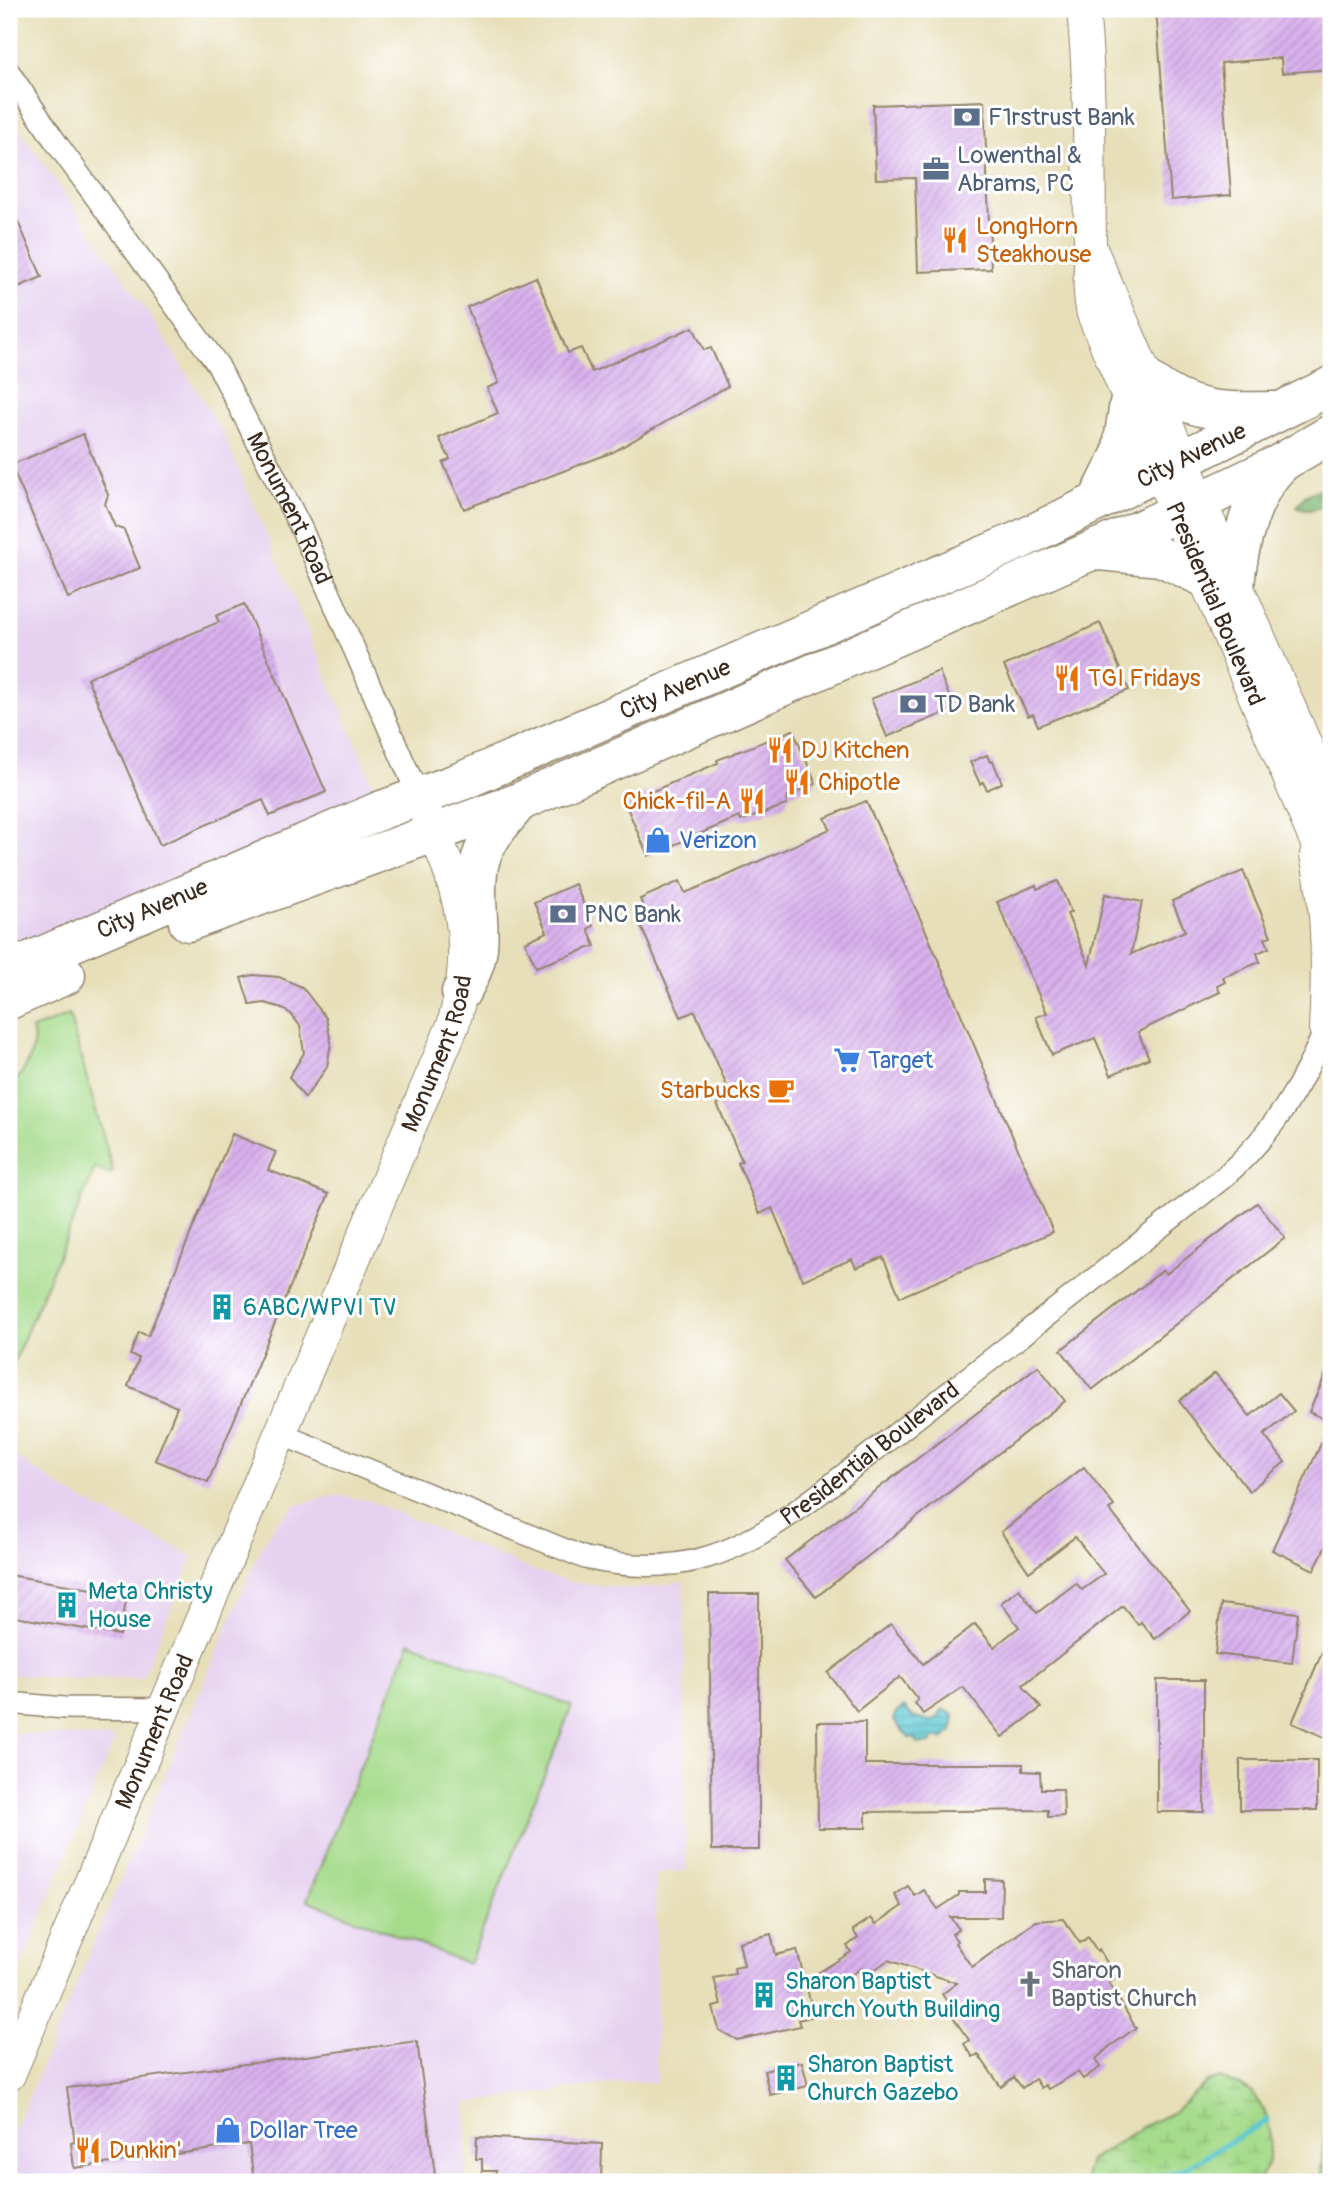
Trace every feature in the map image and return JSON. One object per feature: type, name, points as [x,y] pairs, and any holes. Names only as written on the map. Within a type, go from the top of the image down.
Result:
[{"type":"highway","name":"City Avenue","points":[[9,970],[1022,539],[1331,386]]},
{"type":"highway","points":[[1097,502],[1121,454],[1139,392],[1174,398],[1204,409],[1282,411]]},
{"type":"highway","name":"City Avenue","points":[[9,1000],[216,909],[519,802],[1188,507],[1279,464],[1331,434]]},
{"type":"highway","points":[[1090,551],[1149,554],[1218,581],[1279,464],[1331,452]]},
{"type":"highway","points":[[461,992],[477,964],[480,948],[477,885],[481,859],[489,842],[519,802]]},
{"type":"street","name":"Presidential Boulevard","points":[[1083,9],[1090,108],[1090,248],[1139,392],[1218,581],[1331,877]]},
{"type":"street","name":"Monument Road","points":[[9,72],[55,141],[218,365],[301,528],[434,832],[463,911],[466,950],[461,992],[445,1045],[278,1433],[9,2075]]},
{"type":"street","name":"Presidential Boulevard","points":[[1218,581],[1331,803]]},
{"type":"street","points":[[1311,830],[1323,893],[1328,1020]]},
{"type":"street","name":"Presidential Boulevard","points":[[278,1433],[585,1558],[614,1564],[653,1566],[695,1561],[734,1549],[767,1532],[814,1498],[1223,1178],[1263,1139],[1290,1101],[1328,1020]]},
{"type":"street","points":[[9,1703],[64,1708],[163,1709]]},
{"type":"shaded area","points":[[9,115],[148,312],[223,433],[378,796],[9,954]]},
{"type":"shaded area","points":[[9,1452],[70,1494],[193,1556],[142,1678],[77,1679],[9,1674]]},
{"type":"shaded area","points":[[332,1495],[367,1500],[535,1571],[572,1583],[639,1589],[684,1582],[686,1871],[656,1872],[656,2082],[631,2081],[466,2103],[466,2182],[9,2182],[9,2144],[261,1548],[276,1523],[295,1506]]},
{"type":"shaded area","points":[[9,1733],[115,1738],[9,1995]]},
{"type":"green space","points":[[1331,483],[1331,505],[1309,510],[1297,507],[1305,496]]},
{"type":"green space","points":[[69,1015],[113,1171],[109,1174],[95,1168],[9,1374],[9,1085],[20,1075],[29,1060],[33,1044],[32,1029]]},
{"type":"green space","points":[[410,1642],[572,1706],[469,1964],[307,1900]]},
{"type":"green space","points":[[1331,2070],[1331,2182],[1320,2182]]},
{"type":"green space","points":[[1220,2078],[1251,2092],[1266,2115],[1270,2150],[1268,2162],[1258,2182],[1084,2182],[1090,2161],[1142,2127],[1174,2112],[1207,2082]]},
{"type":"water","points":[[904,1707],[913,1717],[931,1722],[938,1718],[943,1709],[954,1715],[952,1731],[943,1739],[934,1737],[930,1743],[918,1744],[916,1739],[909,1738],[893,1720],[895,1714]]},
{"type":"building","points":[[1156,9],[1331,9],[1331,69],[1282,73],[1281,58],[1221,63],[1231,195],[1171,200]]},
{"type":"building","points":[[984,101],[991,269],[918,272],[915,178],[876,179],[873,105]]},
{"type":"building","points":[[9,201],[42,277],[9,291]]},
{"type":"building","points":[[536,277],[568,353],[581,348],[592,372],[693,327],[704,350],[711,348],[728,386],[613,452],[464,509],[443,463],[450,459],[439,438],[498,413],[487,388],[499,383],[467,307]]},
{"type":"building","points":[[83,434],[108,495],[105,504],[115,527],[124,530],[140,568],[68,598],[11,465]]},
{"type":"building","points":[[244,604],[326,792],[270,816],[263,800],[160,845],[87,678],[219,622],[216,616]]},
{"type":"building","name":"TGI Fridays","points":[[1100,623],[1129,690],[1038,726],[1033,714],[1028,716],[1004,666]]},
{"type":"building","name":"TD Bank","points":[[939,671],[954,709],[887,737],[871,699]]},
{"type":"building","points":[[793,730],[816,784],[788,796],[786,805],[741,821],[739,817],[648,856],[625,803],[718,763],[717,760]]},
{"type":"building","points":[[987,755],[990,762],[993,761],[1002,783],[987,790],[983,782],[980,784],[970,762]]},
{"type":"building","name":"Target","points":[[866,801],[925,929],[1053,1232],[900,1297],[883,1257],[856,1268],[852,1259],[803,1280],[772,1208],[760,1214],[738,1163],[742,1161],[717,1104],[732,1098],[695,1011],[681,1017],[636,915],[645,911],[640,899],[680,881],[685,893],[722,878],[830,829],[825,818]]},
{"type":"building","points":[[1243,871],[1271,936],[1265,938],[1269,948],[1257,953],[1260,962],[1223,977],[1225,982],[1217,986],[1220,992],[1138,1032],[1149,1058],[1111,1075],[1095,1038],[1052,1055],[1036,1017],[1047,1013],[997,902],[1036,885],[1037,889],[1058,881],[1071,912],[1067,914],[1089,965],[1105,894],[1142,902],[1131,954],[1185,931],[1172,901]]},
{"type":"building","name":"PNC Bank","points":[[575,884],[593,926],[588,929],[595,946],[536,967],[525,942],[547,932],[534,902]]},
{"type":"building","points":[[253,975],[279,977],[302,987],[326,1018],[331,1042],[327,1067],[305,1098],[289,1077],[304,1053],[300,1026],[291,1014],[279,1007],[265,1003],[250,1005],[241,978]]},
{"type":"building","name":"6ABC/WPVI TV","points":[[232,1134],[276,1152],[268,1170],[329,1194],[208,1482],[155,1460],[177,1407],[128,1386],[139,1358],[130,1355],[139,1332],[148,1336]]},
{"type":"building","points":[[1257,1203],[1285,1238],[1092,1390],[1061,1350],[1163,1270],[1166,1274]]},
{"type":"building","points":[[1331,1362],[1331,1422],[1309,1412]]},
{"type":"building","points":[[1038,1366],[1065,1401],[816,1597],[785,1560]]},
{"type":"building","points":[[1215,1373],[1250,1416],[1279,1393],[1294,1411],[1264,1435],[1285,1462],[1249,1491],[1179,1401]]},
{"type":"building","points":[[1331,1422],[1331,1535],[1314,1570],[1272,1550]]},
{"type":"building","points":[[1084,1467],[1114,1506],[1109,1509],[1190,1611],[1155,1639],[1141,1622],[1138,1625],[1123,1606],[1023,1685],[1041,1708],[1002,1737],[963,1687],[923,1714],[915,1703],[918,1700],[900,1677],[857,1711],[828,1673],[891,1624],[923,1664],[975,1624],[994,1647],[1019,1627],[1001,1603],[1019,1589],[1037,1613],[1076,1583],[1082,1590],[1104,1574],[1075,1537],[1029,1572],[1001,1532]]},
{"type":"building","name":"Meta Christy House","points":[[9,1575],[127,1595],[120,1635],[9,1616]]},
{"type":"building","points":[[709,1594],[759,1594],[759,1850],[712,1850]]},
{"type":"building","points":[[1221,1604],[1298,1613],[1292,1663],[1215,1654]]},
{"type":"building","points":[[1331,1631],[1331,1740],[1292,1723]]},
{"type":"building","points":[[1157,1680],[1204,1680],[1204,1812],[1157,1812]]},
{"type":"building","points":[[817,1722],[865,1722],[865,1764],[1023,1764],[1023,1771],[1040,1772],[1041,1789],[1063,1789],[1064,1816],[1048,1817],[1048,1810],[866,1812],[866,1828],[818,1828]]},
{"type":"building","points":[[1240,1760],[1317,1760],[1317,1810],[1240,1810]]},
{"type":"building","name":"Sharon Baptist Church","points":[[985,1879],[1002,1880],[1001,1917],[950,1917],[959,1929],[952,1934],[957,1941],[955,1943],[972,1967],[1036,1921],[1063,1919],[1080,1943],[1088,1937],[1097,1951],[1099,1949],[1116,1978],[1109,1983],[1136,2028],[1095,2060],[1100,2067],[1083,2079],[1078,2072],[1048,2089],[1045,2085],[1041,2088],[1035,2079],[1022,2088],[1014,2077],[1001,2087],[978,2054],[973,2057],[964,2044],[969,2040],[949,2012],[952,2009],[942,1994],[957,1983],[888,1960],[867,1975],[862,1968],[830,1988],[818,1973],[851,1952],[847,1946],[858,1938],[853,1930],[871,1918],[876,1924],[902,1906],[895,1895],[908,1886],[915,1896],[924,1890],[938,1909],[959,1895],[959,1892],[985,1892]]},
{"type":"building","name":"Sharon Baptist Church Youth Building","points":[[771,1934],[776,1955],[797,1950],[814,2016],[798,2020],[800,2026],[737,2040],[719,2030],[713,2007],[721,2005],[714,1978],[735,1974],[734,1968],[744,1966],[739,1942]]},
{"type":"building","points":[[417,2041],[436,2182],[254,2182],[249,2144],[74,2168],[71,2143],[75,2142],[67,2088]]},
{"type":"building","name":"Sharon Baptist Church Gazebo","points":[[802,2062],[808,2086],[770,2095],[764,2071]]},
{"type":"building","points":[[477,2137],[602,2144],[601,2182],[495,2182],[496,2171],[482,2171],[482,2159],[476,2159]]},
{"type":"waterway","points":[[1139,2182],[1182,2170],[1268,2120]]},
{"type":"place","name":"F1rstrust Bank","points":[[967,117]]},
{"type":"place","name":"Lowenthal & Abrams, PC","points":[[936,169]]},
{"type":"place","name":"LongHorn Steakhouse","points":[[955,240]]},
{"type":"place","name":"TGI Fridays","points":[[1067,678]]},
{"type":"place","name":"TD Bank","points":[[913,704]]},
{"type":"place","name":"DJ Kitchen","points":[[780,750]]},
{"type":"place","name":"Chipotle","points":[[797,782]]},
{"type":"place","name":"Chick-fil-A","points":[[752,801]]},
{"type":"place","name":"Verizon","points":[[658,840]]},
{"type":"place","name":"PNC Bank","points":[[563,914]]},
{"type":"place","name":"Target","points":[[847,1060]]},
{"type":"place","name":"Starbucks","points":[[781,1090]]},
{"type":"place","name":"6ABC/WPVI TV","points":[[222,1307]]},
{"type":"place","name":"Meta Christy House","points":[[67,1605]]},
{"type":"place","name":"Sharon Baptist Church","points":[[1030,1984]]},
{"type":"place","name":"Sharon Baptist Church Youth Building","points":[[764,1995]]},
{"type":"place","name":"Sharon Baptist Church Gazebo","points":[[786,2078]]},
{"type":"place","name":"Dollar Tree","points":[[228,2130]]},
{"type":"place","name":"Dunkin'","points":[[88,2150]]}]
